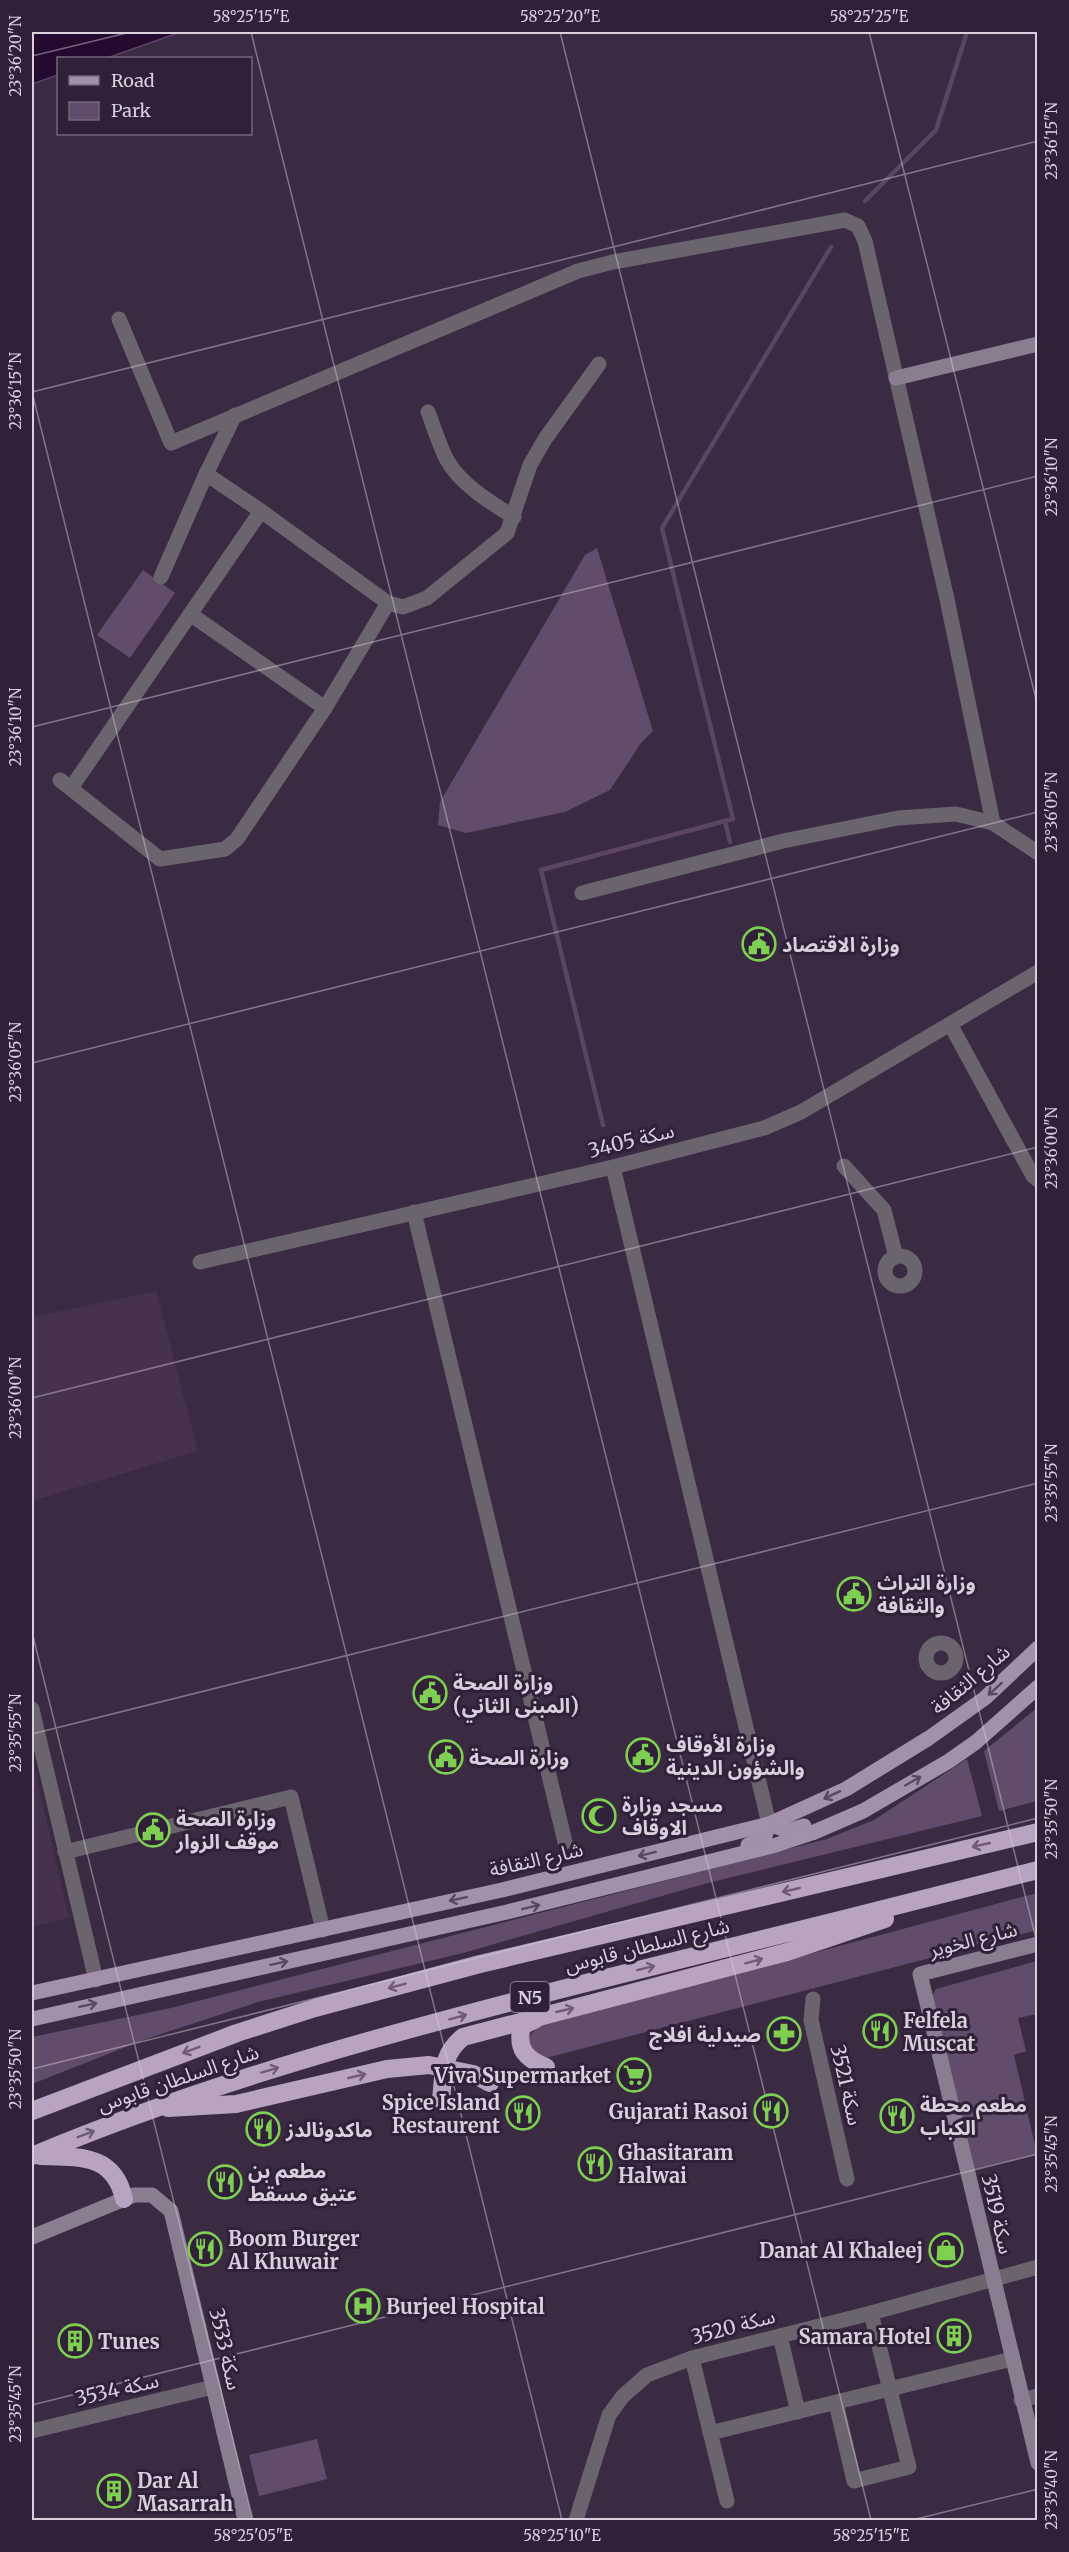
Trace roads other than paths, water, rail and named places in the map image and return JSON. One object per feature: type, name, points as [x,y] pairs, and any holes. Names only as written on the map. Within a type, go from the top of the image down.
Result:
[{"type":"highway","name":"شارع السلطان قابوس","points":[[32,2111],[237,2033],[315,2008],[480,1964],[1038,1832]]},
{"type":"highway","name":"شارع السلطان قابوس","points":[[32,2156],[154,2107],[296,2063],[512,2002],[1032,1871]]},
{"type":"highway","points":[[441,2100],[444,2067],[450,2047],[463,2037],[623,1997],[787,1952],[1032,1871]]},
{"type":"highway","points":[[541,2016],[522,2026],[519,2038],[522,2051],[532,2061],[546,2067]]},
{"type":"highway","points":[[154,2107],[190,2108],[236,2104],[387,2069],[429,2065],[473,2074],[490,2083]]},
{"type":"highway","points":[[32,2156],[81,2157],[102,2164],[117,2178],[124,2199]]},
{"type":"main road","name":"شارع الثقافة","points":[[32,1993],[502,1890],[769,1824],[846,1789],[921,1744],[985,1698],[1038,1648]]},
{"type":"main road","points":[[32,2019],[507,1912],[776,1845],[849,1817],[967,1749],[1038,1688]]},
{"type":"main road","points":[[620,1884],[764,1839],[769,1824],[788,1831],[813,1823],[849,1817]]},
{"type":"street","points":[[119,319],[171,442],[578,271],[613,262],[845,220],[858,226],[866,241],[947,599],[993,823]]},
{"type":"street","points":[[896,378],[1038,344]]},
{"type":"street","points":[[206,474],[388,603],[403,607],[427,598],[507,533],[535,456],[599,364]]},
{"type":"street","points":[[428,412],[446,460],[455,471],[490,503],[514,517]]},
{"type":"street","points":[[161,576],[235,415]]},
{"type":"street","points":[[261,511],[190,614],[66,784],[160,859],[225,849],[237,839],[325,708],[388,603]]},
{"type":"street","points":[[190,614],[325,708]]},
{"type":"street","points":[[582,893],[783,841],[898,818],[956,814],[993,823],[1038,854]]},
{"type":"street","name":"سكة 3405","points":[[200,1262],[613,1167],[764,1128],[801,1112],[1038,972]]},
{"type":"street","points":[[950,1024],[1033,1176],[1038,1180]]},
{"type":"street","points":[[844,1166],[884,1210],[896,1257]]},
{"type":"street","points":[[613,1167],[769,1824]]},
{"type":"street","points":[[414,1212],[565,1842]]},
{"type":"street","points":[[32,1709],[96,1980]]},
{"type":"street","points":[[65,1852],[291,1797],[323,1930]]},
{"type":"street","name":"شارع الخوير","points":[[920,1974],[1038,1944]]},
{"type":"street","name":"سكة 3519","points":[[920,1974],[1038,2463]]},
{"type":"street","name":"سكة 3521","points":[[813,1999],[811,2020],[847,2179]]},
{"type":"street","name":"سكة 3533","points":[[124,2199],[134,2195],[152,2195],[171,2211],[245,2520]]},
{"type":"street","points":[[32,2237],[124,2199]]},
{"type":"street","name":"سكة 3520","points":[[576,2520],[609,2415],[623,2396],[647,2375],[692,2358],[871,2313],[1038,2267]]},
{"type":"street","points":[[836,2403],[854,2481],[909,2467],[871,2313]]},
{"type":"street","points":[[780,2336],[798,2412]]},
{"type":"street","points":[[692,2358],[727,2501]]},
{"type":"street","points":[[710,2433],[1012,2359]]},
{"type":"street","name":"سكة 3534","points":[[32,2431],[213,2387]]},
{"type":"street","points":[[1022,2400],[1038,2396]]},
{"type":"waterway","points":[[865,201],[936,130],[967,32]]},
{"type":"waterway","points":[[730,842],[725,821],[733,819],[662,528],[831,247]]},
{"type":"waterway","points":[[603,1125],[541,870],[725,821]]},
{"type":"place","name":"وزارة الاقتصاد","points":[[759,944]]},
{"type":"place","name":"وزارة التراث والثقافة","points":[[854,1594]]},
{"type":"place","name":"وزارة الصحة (المبنى الثاني)","points":[[430,1693]]},
{"type":"place","name":"وزارة الأوقاف والشؤون الدينية","points":[[643,1755]]},
{"type":"place","name":"وزارة الصحة","points":[[446,1757]]},
{"type":"place","name":"مسجد وزارة الاوقاف","points":[[599,1816]]},
{"type":"place","name":"وزارة الصحة موقف الزوار","points":[[153,1830]]},
{"type":"place","name":"Felfela Muscat","points":[[880,2031]]},
{"type":"place","name":"صيدلية افلاج","points":[[784,2034]]},
{"type":"place","name":"Viva Supermarket","points":[[634,2075]]},
{"type":"place","name":"Gujarati Rasoi","points":[[771,2111]]},
{"type":"place","name":"Spice Island Restaurent","points":[[523,2113]]},
{"type":"place","name":"مطعم محطة الكباب","points":[[897,2116]]},
{"type":"place","name":"ماكدونالدز","points":[[263,2129]]},
{"type":"place","name":"Ghasitaram Halwai","points":[[595,2164]]},
{"type":"place","name":"مطعم بن عتيق مسقط","points":[[225,2182]]},
{"type":"place","name":"Boom Burger Al Khuwair","points":[[205,2249]]},
{"type":"place","name":"Danat Al Khaleej","points":[[946,2250]]},
{"type":"place","name":"Burjeel Hospital","points":[[363,2306]]},
{"type":"place","name":"Samara Hotel","points":[[954,2336]]},
{"type":"place","name":"Tunes","points":[[75,2341]]},
{"type":"place","name":"Dar Al Masarrah","points":[[114,2491]]}]
